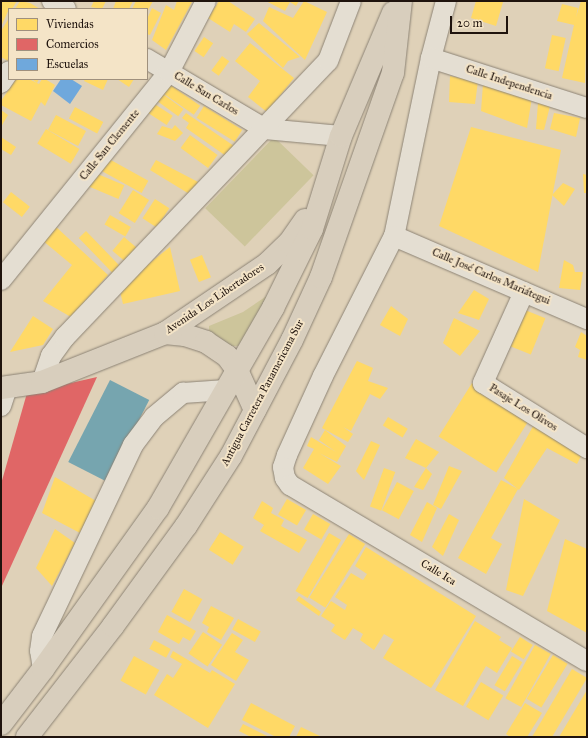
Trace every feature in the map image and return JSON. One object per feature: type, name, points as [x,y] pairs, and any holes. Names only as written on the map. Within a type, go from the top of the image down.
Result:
[{"type":"highway","name":"Antigua Carretera Panamericana Sur","points":[[1,724],[43,669],[158,508],[273,308],[312,229],[341,136],[400,1]]},
{"type":"highway","name":"Antigua Carretera Panamericana Sur","points":[[32,731],[186,526],[231,456],[292,340],[321,277],[370,145],[393,73],[400,1]]},
{"type":"highway","name":"Avenida Los Libertadores","points":[[3,394],[42,382],[165,333],[267,264],[289,243],[325,184]]},
{"type":"highway","points":[[165,333],[185,335],[206,342],[227,356],[237,370],[255,410]]},
{"type":"highway","points":[[1,727],[32,731]]},
{"type":"street","name":"Calle San Clemente","points":[[1,280],[169,72],[206,1]]},
{"type":"street","points":[[42,382],[51,356],[65,337],[265,129],[328,61],[351,1]]},
{"type":"street","points":[[394,236],[431,58],[446,1]]},
{"type":"street","name":"Calle Independencia","points":[[431,58],[587,108]]},
{"type":"street","name":"Calle San Carlos","points":[[148,60],[265,129]]},
{"type":"street","points":[[1,83],[8,72]]},
{"type":"street","points":[[265,129],[341,136]]},
{"type":"street","name":"Calle José Carlos Mariátegui","points":[[394,236],[587,319]]},
{"type":"street","name":"Calle Ica","points":[[394,236],[323,376],[287,456],[283,467],[285,478],[290,485],[587,661]]},
{"type":"street","name":"Pasaje Los Olivos","points":[[524,292],[483,383],[587,448]]},
{"type":"street","points":[[43,669],[40,650],[42,636],[133,445],[154,417],[183,393],[226,390]]},
{"type":"shaded area","points":[[274,137],[314,175],[245,246],[205,208]]},
{"type":"shaded area","points":[[268,295],[240,346],[231,346],[209,335],[209,326],[243,312]]},
{"type":"building: Viviendas","points":[[2,1],[17,1],[13,8],[8,8],[1,27]]},
{"type":"building: Viviendas","points":[[20,1],[30,3],[38,8],[16,8]]},
{"type":"building: Viviendas","points":[[94,1],[106,1],[102,8],[91,7]]},
{"type":"building: Viviendas","points":[[116,1],[133,1],[130,8],[113,8]]},
{"type":"building: Viviendas","points":[[136,1],[153,1],[148,10],[148,8],[132,8]]},
{"type":"building: Viviendas","points":[[177,1],[192,2],[166,50],[152,40],[166,5],[174,10]]},
{"type":"building: Viviendas","points":[[219,1],[228,1],[255,19],[246,32],[234,24],[230,32],[208,18]]},
{"type":"building: Viviendas","points":[[266,1],[299,1],[296,6],[290,2],[285,11]]},
{"type":"building: Viviendas","points":[[304,1],[327,12],[305,60],[263,21],[269,7],[293,18]]},
{"type":"building: Viviendas","points":[[476,1],[503,2],[496,26],[471,18]]},
{"type":"building: Viviendas","points":[[581,1],[587,1],[585,83],[562,78],[574,25],[557,21],[562,4],[578,8],[576,17]]},
{"type":"building: Viviendas","points":[[152,8],[161,13],[150,35],[148,34],[148,17]]},
{"type":"building: Viviendas","points":[[8,20],[8,61],[1,57],[1,31]]},
{"type":"building: Viviendas","points":[[259,23],[300,57],[288,61],[283,68],[247,34]]},
{"type":"building: Viviendas","points":[[552,35],[566,38],[559,71],[545,68]]},
{"type":"building: Viviendas","points":[[204,37],[213,43],[204,57],[194,51]]},
{"type":"building: Viviendas","points":[[250,43],[294,78],[267,112],[248,97],[260,81],[235,61]]},
{"type":"building: Viviendas","points":[[222,56],[229,61],[219,76],[211,71]]},
{"type":"building: Viviendas","points":[[450,76],[478,81],[475,104],[449,102]]},
{"type":"building: Viviendas","points":[[15,80],[31,80],[39,84],[41,80],[47,80],[55,85],[45,106],[41,102],[31,121],[1,105],[1,101]]},
{"type":"building: Viviendas","points":[[84,80],[108,80],[103,90]]},
{"type":"building: Viviendas","points":[[118,80],[133,80],[129,87]]},
{"type":"building: Viviendas","points":[[169,84],[200,106],[194,115],[163,93]]},
{"type":"building: Viviendas","points":[[483,84],[532,97],[527,128],[481,111]]},
{"type":"building: Viviendas","points":[[160,92],[183,109],[178,116],[155,99]]},
{"type":"building: Viviendas","points":[[150,101],[173,116],[167,125],[144,110]]},
{"type":"building: Viviendas","points":[[538,103],[550,106],[544,130],[536,129]]},
{"type":"building: Viviendas","points":[[204,106],[242,130],[235,142],[197,118]]},
{"type":"building: Viviendas","points":[[75,107],[103,122],[97,134],[69,118]]},
{"type":"building: Viviendas","points":[[1,110],[8,115],[1,127]]},
{"type":"building: Viviendas","points":[[186,113],[234,146],[226,156],[186,128],[189,123],[182,118]]},
{"type":"building: Viviendas","points":[[554,113],[580,118],[576,137],[550,129]]},
{"type":"building: Viviendas","points":[[56,115],[86,131],[78,146],[48,130]]},
{"type":"building: Viviendas","points":[[175,125],[183,133],[175,141],[157,134],[162,126],[172,129]]},
{"type":"building: Viviendas","points":[[471,127],[561,150],[538,272],[439,226]]},
{"type":"building: Viviendas","points":[[46,129],[79,149],[71,164],[37,144]]},
{"type":"building: Viviendas","points":[[190,135],[218,155],[208,168],[181,148]]},
{"type":"building: Viviendas","points":[[1,137],[16,147],[11,155],[1,149]]},
{"type":"building: Viviendas","points":[[109,159],[148,181],[142,193],[102,171]]},
{"type":"building: Viviendas","points":[[156,160],[198,182],[191,195],[150,170]]},
{"type":"building: Viviendas","points":[[93,172],[124,185],[118,199],[87,186]]},
{"type":"building: Viviendas","points":[[583,174],[587,175],[587,193],[584,193]]},
{"type":"building: Viviendas","points":[[563,183],[575,189],[564,206],[552,195]]},
{"type":"building: Viviendas","points":[[133,190],[149,200],[135,223],[119,213]]},
{"type":"building: Viviendas","points":[[11,192],[30,207],[22,217],[3,202]]},
{"type":"building: Viviendas","points":[[155,199],[169,208],[157,228],[142,218]]},
{"type":"building: Viviendas","points":[[110,215],[131,227],[125,237],[104,225]]},
{"type":"building: Viviendas","points":[[54,225],[108,275],[71,317],[43,301],[72,265],[42,240]]},
{"type":"building: Viviendas","points":[[86,231],[120,266],[113,273],[79,238]]},
{"type":"building: Viviendas","points":[[124,237],[137,248],[125,262],[112,251]]},
{"type":"building: Viviendas","points":[[170,247],[180,291],[123,304],[119,287]]},
{"type":"building: Viviendas","points":[[202,255],[211,277],[199,282],[190,260]]},
{"type":"building: Viviendas","points":[[564,260],[573,265],[575,272],[583,272],[580,290],[559,288]]},
{"type":"building: Viviendas","points":[[474,290],[489,299],[479,320],[458,313]]},
{"type":"building: Viviendas","points":[[391,306],[408,319],[400,336],[380,325]]},
{"type":"building: Viviendas","points":[[525,310],[545,318],[531,354],[510,346]]},
{"type":"building: Viviendas","points":[[33,316],[53,329],[43,345],[10,352]]},
{"type":"building: Viviendas","points":[[454,318],[480,331],[460,356],[443,343]]},
{"type":"building: Viviendas","points":[[581,332],[587,336],[587,360],[578,357],[580,350],[575,347]]},
{"type":"building: Viviendas","points":[[357,361],[373,368],[368,381],[388,388],[380,399],[370,394],[351,431],[343,427],[353,434],[348,442],[322,428]]},
{"type":"building: Viviendas","points":[[472,383],[530,419],[496,472],[439,436]]},
{"type":"building: Viviendas","points":[[388,417],[408,429],[403,437],[383,426]]},
{"type":"building: Viviendas","points":[[536,421],[584,450],[577,464],[547,448],[519,490],[504,478]]},
{"type":"building: Viviendas","points":[[325,430],[346,446],[337,462],[319,453],[341,466],[328,484],[303,468],[314,449],[307,446],[311,437],[336,452],[319,440]]},
{"type":"building: Viviendas","points":[[416,439],[439,452],[426,468],[405,458]]},
{"type":"building: Viviendas","points":[[371,441],[380,445],[364,480],[356,471]]},
{"type":"building: Viviendas","points":[[449,466],[462,471],[441,509],[433,505]]},
{"type":"building: Viviendas","points":[[384,468],[395,472],[381,511],[370,507]]},
{"type":"building: Viviendas","points":[[426,468],[432,474],[423,490],[414,487]]},
{"type":"building: Viviendas","points":[[55,477],[96,501],[80,533],[42,513]]},
{"type":"building: Viviendas","points":[[501,480],[518,489],[491,538],[502,544],[486,574],[458,558]]},
{"type":"building: Viviendas","points":[[397,482],[414,491],[399,519],[382,510]]},
{"type":"building: Viviendas","points":[[287,499],[306,510],[297,526],[278,515]]},
{"type":"building: Viviendas","points":[[524,499],[560,520],[523,596],[506,590]]},
{"type":"building: Viviendas","points":[[262,501],[273,508],[271,513],[284,520],[281,526],[307,540],[299,553],[260,531],[264,525],[253,518]]},
{"type":"building: Viviendas","points":[[427,502],[437,508],[422,542],[410,535]]},
{"type":"building: Viviendas","points":[[313,514],[330,524],[321,540],[304,530]]},
{"type":"building: Viviendas","points":[[449,514],[459,520],[443,556],[432,547]]},
{"type":"building: Viviendas","points":[[55,529],[75,543],[52,586],[36,568]]},
{"type":"building: Viviendas","points":[[220,532],[244,547],[233,565],[209,550]]},
{"type":"building: Viviendas","points":[[329,533],[341,540],[308,598],[296,591]]},
{"type":"building: Viviendas","points":[[349,534],[365,544],[325,608],[309,598]]},
{"type":"building: Viviendas","points":[[565,539],[587,549],[587,633],[547,611]]},
{"type":"building: Viviendas","points":[[366,547],[476,616],[431,688],[383,658],[394,640],[384,634],[374,650],[360,640],[363,634],[353,628],[345,640],[331,631],[335,625],[321,616],[331,601],[345,610],[347,605],[335,597],[351,573],[363,580],[367,574],[355,566]]},
{"type":"building: Viviendas","points":[[184,589],[202,599],[190,622],[171,612]]},
{"type":"building: Viviendas","points":[[299,596],[321,612],[319,616],[296,600]]},
{"type":"building: Viviendas","points":[[211,606],[234,618],[221,640],[207,632],[209,627],[202,623]]},
{"type":"building: Viviendas","points":[[167,615],[196,631],[190,641],[183,637],[179,644],[158,632]]},
{"type":"building: Viviendas","points":[[238,619],[261,632],[255,642],[232,629]]},
{"type":"building: Viviendas","points":[[475,621],[501,637],[499,640],[512,648],[497,673],[486,666],[463,706],[435,690]]},
{"type":"building: Viviendas","points":[[203,632],[222,645],[208,666],[188,654]]},
{"type":"building: Viviendas","points":[[232,633],[243,640],[235,652],[249,660],[236,681],[211,665]]},
{"type":"building: Viviendas","points":[[520,637],[533,645],[524,659],[511,651]]},
{"type":"building: Viviendas","points":[[154,640],[171,649],[166,658],[149,649]]},
{"type":"building: Viviendas","points":[[535,645],[551,654],[521,707],[505,698]]},
{"type":"building: Viviendas","points":[[173,651],[210,673],[212,670],[235,684],[208,728],[154,695],[167,674],[173,678],[182,664],[170,657]]},
{"type":"building: Viviendas","points":[[553,655],[568,664],[541,707],[527,699]]},
{"type":"building: Viviendas","points":[[134,656],[159,670],[146,695],[120,680]]},
{"type":"building: Viviendas","points":[[512,656],[522,662],[505,691],[494,685]]},
{"type":"building: Viviendas","points":[[572,669],[587,678],[552,737],[532,737]]},
{"type":"building: Viviendas","points":[[481,682],[503,695],[488,720],[466,707]]},
{"type":"building: Viviendas","points":[[587,690],[587,737],[559,737]]},
{"type":"building: Viviendas","points":[[251,703],[295,726],[289,737],[276,737],[242,720]]},
{"type":"building: Viviendas","points":[[525,703],[542,713],[527,737],[510,737],[506,734]]},
{"type":"building: Viviendas","points":[[243,724],[269,737],[251,737],[239,731]]},
{"type":"building: Viviendas","points":[[301,727],[322,737],[296,737]]},
{"type":"building: Comercios","points":[[97,377],[1,588],[1,484],[27,393]]},
{"type":"building: Escuelas","points":[[60,80],[73,80],[82,86],[70,104],[53,91]]},
{"type":"building: Público","points":[[110,380],[149,400],[107,482],[68,462]]}]
